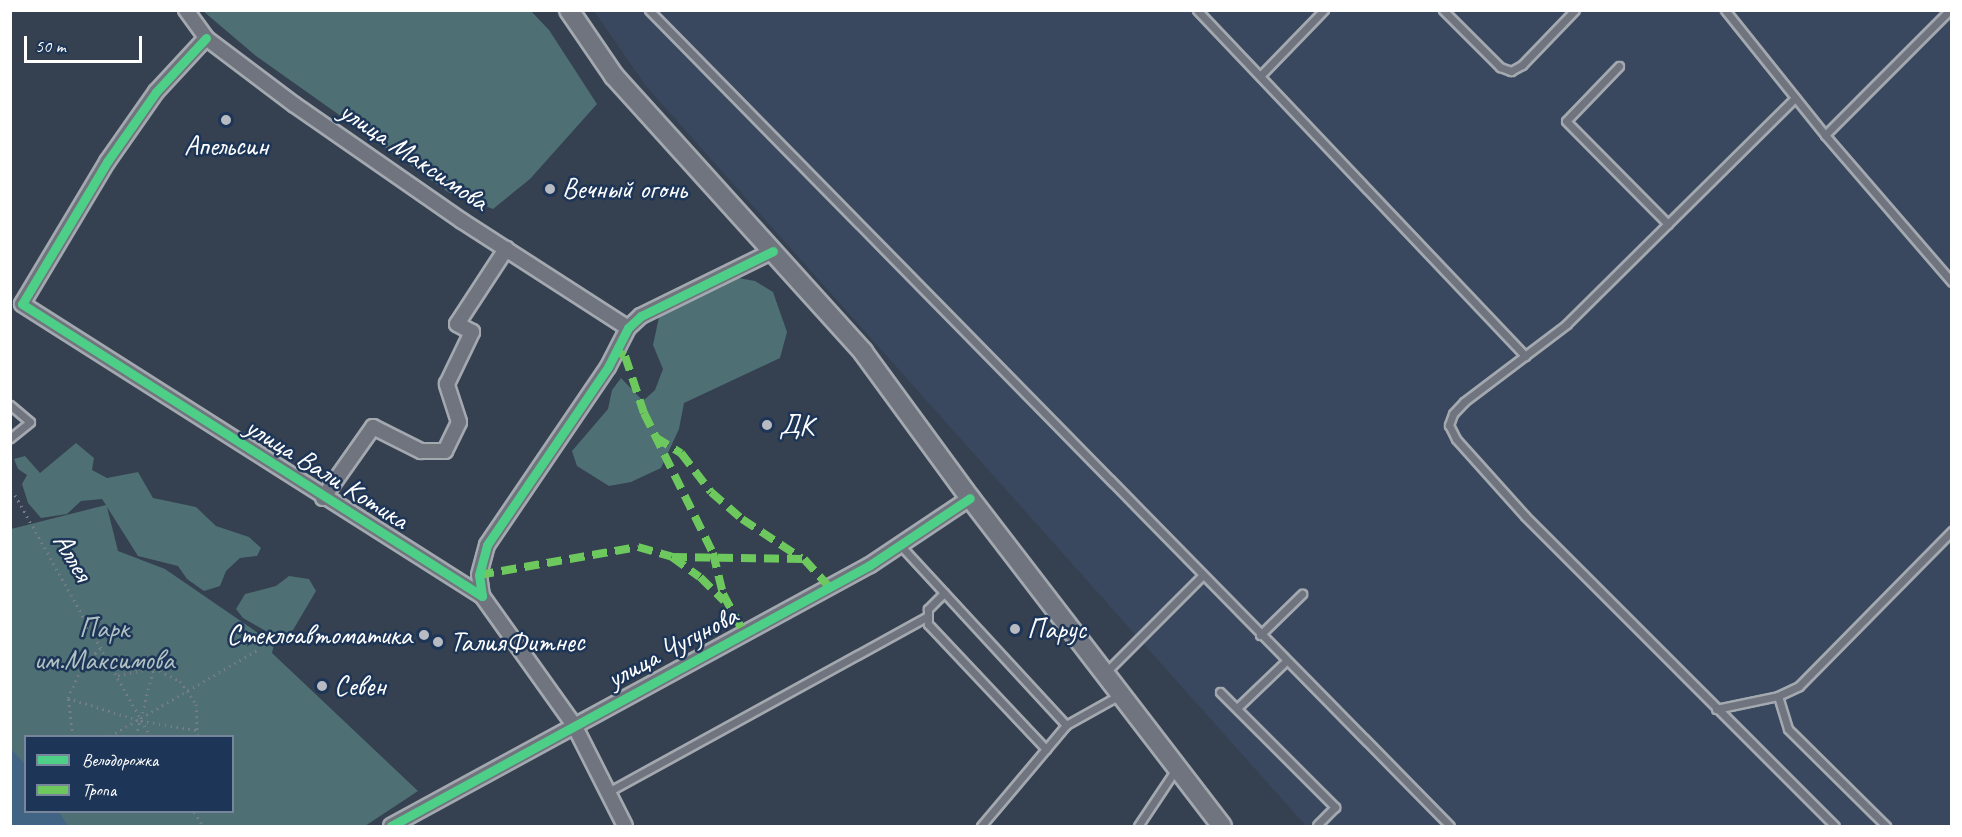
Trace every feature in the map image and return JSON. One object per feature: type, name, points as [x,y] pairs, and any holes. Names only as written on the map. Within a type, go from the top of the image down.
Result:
[{"type":"main road","points":[[569,10],[614,76],[863,352],[970,498],[1222,826]]},
{"type":"street","name":"улица Максимова","points":[[186,10],[206,38],[295,105],[506,249],[628,328]]},
{"type":"street","name":"улица Вали Котика","points":[[206,38],[156,92],[16,305],[482,596]]},
{"type":"street","points":[[323,498],[373,427],[421,451],[445,451],[459,422],[447,384],[472,332],[457,324],[506,249]]},
{"type":"street","points":[[625,826],[574,725],[482,596],[479,575],[486,545],[608,367],[628,328],[641,316],[773,251]]},
{"type":"street","name":"улица Чугунова","points":[[391,826],[870,565],[970,498]]},
{"type":"lane","points":[[649,10],[1202,576],[1450,826]]},
{"type":"lane","points":[[1197,10],[1525,356]]},
{"type":"lane","points":[[1260,76],[1324,10]]},
{"type":"lane","points":[[1443,10],[1500,67],[1511,71],[1522,65],[1575,10]]},
{"type":"lane","points":[[1725,10],[1825,135],[1952,282]]},
{"type":"lane","points":[[1825,135],[1950,10]]},
{"type":"lane","points":[[1619,66],[1566,121],[1668,224]]},
{"type":"lane","points":[[1796,98],[1567,324],[1453,414],[1449,425],[1455,439],[1525,516],[1835,826]]},
{"type":"lane","points":[[10,405],[30,422],[10,438]]},
{"type":"lane","points":[[1716,709],[1778,696],[1799,686],[1952,531]]},
{"type":"lane","points":[[900,545],[1066,725]]},
{"type":"lane","points":[[1105,673],[1202,576]]},
{"type":"lane","points":[[944,593],[928,609],[928,624],[1046,749]]},
{"type":"lane","points":[[1260,635],[1302,594]]},
{"type":"lane","points":[[608,792],[928,616]]},
{"type":"lane","points":[[1237,708],[1286,661]]},
{"type":"lane","points":[[1220,692],[1335,807],[1317,825]]},
{"type":"lane","points":[[981,826],[1066,725],[1122,694]]},
{"type":"lane","points":[[1778,696],[1788,729],[1886,826]]},
{"type":"lane","points":[[1138,826],[1177,767]]},
{"type":"path","points":[[73,735],[68,698],[82,666],[102,647]]},
{"type":"path","points":[[112,735],[257,650]]},
{"type":"path","points":[[118,675],[154,668],[171,675],[188,689],[196,704],[197,735]]},
{"type":"path","points":[[136,735],[154,668]]},
{"type":"path","points":[[68,698],[141,720],[198,730]]},
{"type":"path","points":[[195,813],[203,826]]},
{"type":"shaded area","points":[[594,11],[1951,11],[1951,826],[1306,826],[645,85]]},
{"type":"shaded area","points":[[10,748],[24,763],[24,813],[60,813],[68,826],[11,826]]},
{"type":"green space","points":[[203,11],[531,11],[549,30],[597,104],[530,179],[493,209],[448,192],[256,56]]},
{"type":"green space","points":[[738,278],[755,281],[773,292],[787,332],[780,358],[684,403],[679,429],[661,468],[631,482],[609,486],[577,466],[572,451],[608,409],[612,390],[621,378],[643,401],[655,390],[663,369],[653,345],[659,317]]},
{"type":"green space","name":"Парк им.Максимова","points":[[76,443],[94,458],[92,470],[107,478],[138,472],[153,498],[196,507],[216,526],[249,537],[261,548],[257,556],[240,558],[226,571],[220,586],[204,591],[187,579],[178,566],[138,556],[107,507],[118,551],[165,569],[274,644],[272,653],[418,791],[365,826],[11,826],[11,529],[106,505],[102,499],[81,501],[67,514],[41,518],[28,503],[22,484],[27,475],[18,469],[14,459],[25,456],[40,473]]},
{"type":"green space","points":[[289,576],[309,579],[316,591],[293,630],[276,637],[243,618],[236,609],[245,594],[276,586]]},
{"type":"marked path","points":[[616,351],[625,356],[644,413],[713,553],[723,594],[744,633]]},
{"type":"marked path","points":[[655,437],[681,453],[711,492],[742,519],[801,558]]},
{"type":"marked path","points":[[479,575],[638,547],[672,557],[804,559],[829,587]]},
{"type":"marked path","points":[[672,557],[700,577],[724,601]]},
{"type":"cycle path","points":[[206,38],[156,92],[107,162],[22,304],[482,596],[479,575],[487,545],[608,367],[628,328],[641,316],[773,251]]},
{"type":"cycle path","points":[[391,826],[870,565],[970,498]]},
{"type":"place","name":"Апельсин","points":[[226,120]]},
{"type":"place","name":"Вечный огонь","points":[[550,189]]},
{"type":"place","name":"ДК","points":[[767,425]]},
{"type":"place","name":"Парус","points":[[1015,629]]},
{"type":"place","name":"Стеклоавтоматика","points":[[424,635]]},
{"type":"place","name":"ТалияФитнес","points":[[438,642]]},
{"type":"place","name":"Севен","points":[[322,686]]}]
